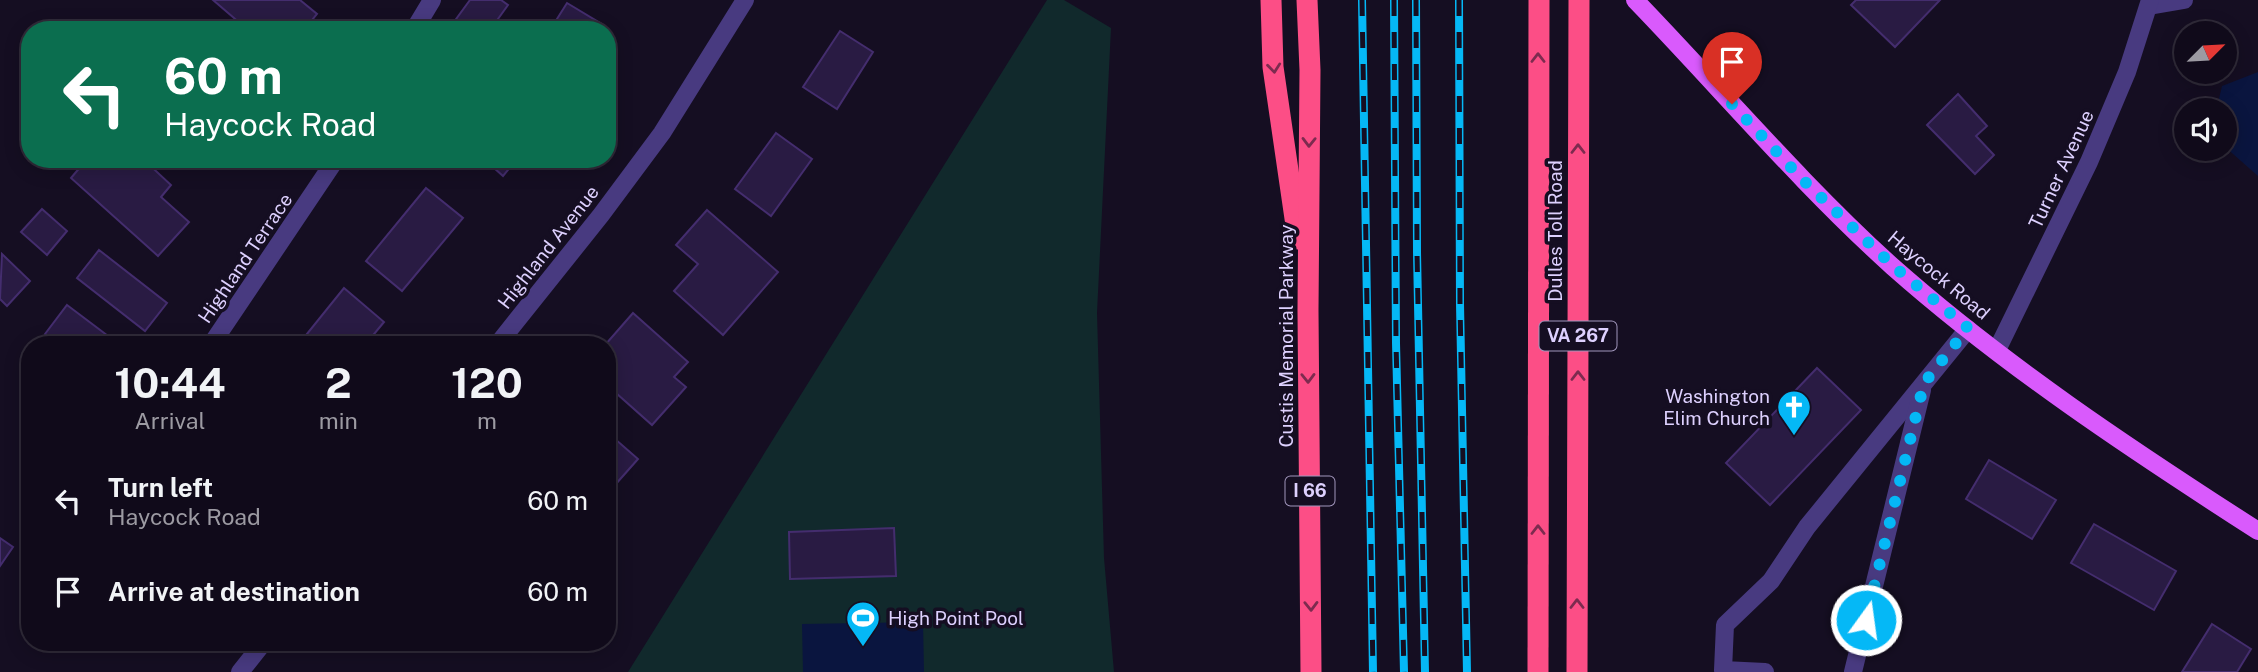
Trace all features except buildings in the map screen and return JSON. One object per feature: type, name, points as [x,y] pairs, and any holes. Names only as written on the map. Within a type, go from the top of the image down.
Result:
[{"type":"highway","points":[[1270,0],[1273,67],[1308,310]]},
{"type":"highway","name":"Custis Memorial Parkway","points":[[1307,0],[1310,70],[1308,310],[1311,672]]},
{"type":"highway","points":[[1538,672],[1539,0]]},
{"type":"highway","name":"Dulles Toll Road","points":[[1577,672],[1579,0]]},
{"type":"main road","name":"Haycock Road","points":[[1635,0],[1802,179],[1892,265],[1968,328],[2135,452],[2258,531]]},
{"type":"street","points":[[419,21],[432,0]]},
{"type":"street","name":"Highland Avenue","points":[[504,336],[601,215],[662,133],[745,0]]},
{"type":"street","points":[[2149,3],[2184,0]]},
{"type":"street","name":"Turner Avenue","points":[[1997,350],[2089,162],[2127,72],[2149,3]]},
{"type":"street","name":"Highland Terrace","points":[[217,336],[329,168]]},
{"type":"street","points":[[1765,672],[1723,670],[1725,625],[1771,581],[1807,527],[1968,328]]},
{"type":"street","points":[[1853,672],[1924,383]]},
{"type":"street","points":[[240,672],[257,651]]},
{"type":"green space","points":[[1047,0],[1064,0],[1111,28],[1097,313],[1104,558],[1114,672],[628,672]]},
{"type":"water","points":[[2258,72],[2258,176],[2237,157],[2237,98],[2219,98],[2222,86],[2237,84],[2237,80]]},
{"type":"water","name":"High Point Pool","points":[[923,622],[924,672],[803,672],[802,624]]},
{"type":"railway","points":[[1362,0],[1373,672]]},
{"type":"railway","points":[[1394,0],[1396,343],[1404,672]]},
{"type":"railway","points":[[1416,0],[1417,252],[1425,672]]},
{"type":"railway","points":[[1459,0],[1460,304],[1467,672]]},
{"type":"place","name":"Washington Elim Church","points":[[1794,437]]},
{"type":"place","name":"High Point Pool","points":[[863,648]]},
{"type":"route","points":[[1732,104],[1802,179],[1892,265],[1968,328],[1924,383],[1866,620]]}]
